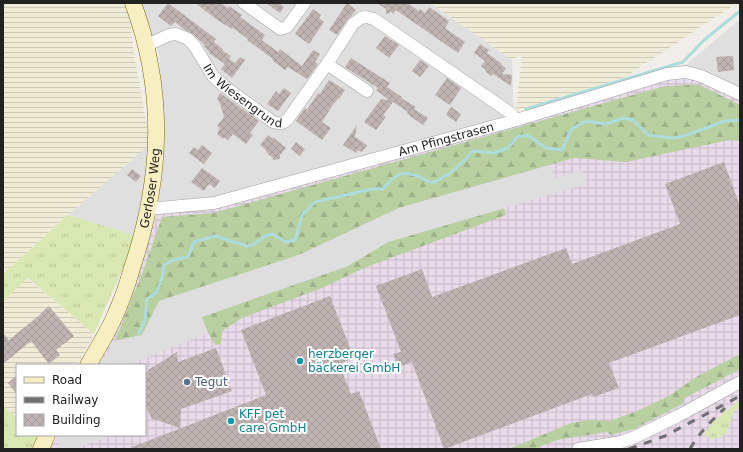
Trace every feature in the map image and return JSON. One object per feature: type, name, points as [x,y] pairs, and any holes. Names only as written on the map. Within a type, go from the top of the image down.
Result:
[{"type":"street","name":"Gerloser Weg","points":[[89,364],[113,320],[127,284],[144,232],[152,183],[155,158],[156,126],[154,86],[147,45],[133,3]]},
{"type":"street","points":[[244,3],[280,29],[287,27],[304,4]]},
{"type":"street","name":"Im Wiesengrund","points":[[147,45],[169,35],[176,34],[188,39],[194,45],[213,76],[260,113],[278,124],[284,123],[288,119],[327,64],[352,24],[366,16],[374,19],[512,114],[513,121]]},
{"type":"street","points":[[327,64],[367,91]]},
{"type":"street","name":"Am Pfingstrasen","points":[[148,209],[214,203],[513,121],[667,74],[686,72],[702,76],[740,94]]},
{"type":"street","points":[[578,449],[621,442],[635,437],[678,416],[740,382]]},
{"type":"street","points":[[41,449],[47,436]]},
{"type":"shaded area","points":[[3,3],[126,3],[130,18],[133,49],[150,144],[3,274]]},
{"type":"shaded area","points":[[141,3],[430,3],[512,60],[514,125],[158,212],[165,135],[159,55]]},
{"type":"shaded area","points":[[430,3],[737,3],[625,77],[516,111],[522,54],[512,60]]},
{"type":"shaded area","points":[[740,19],[740,88],[687,64]]},
{"type":"shaded area","points":[[687,64],[740,88],[740,449],[50,449],[56,436],[146,436],[146,364],[95,364],[122,313],[158,212],[514,125]]},
{"type":"shaded area","points":[[150,144],[137,236],[68,215]]},
{"type":"shaded area","points":[[550,165],[555,178],[581,170],[587,184],[388,242],[348,266],[202,317],[208,333],[130,364],[101,364],[115,341],[142,335],[159,301],[299,255],[399,208]]},
{"type":"shaded area","points":[[27,278],[94,334],[78,364],[16,364],[16,417],[3,406],[3,301]]},
{"type":"shaded area","points":[[58,436],[110,436],[74,449],[60,449],[57,439]]},
{"type":"green space","points":[[700,85],[740,105],[740,141],[729,140],[626,162],[574,158],[399,208],[299,255],[159,301],[142,335],[115,341],[145,266],[162,217],[213,213],[661,87]]},
{"type":"green space","points":[[504,208],[506,215],[364,268],[322,288],[242,318],[222,331],[221,344],[215,345],[201,317],[348,266],[388,242]]},
{"type":"green space","points":[[68,215],[137,236],[94,334],[28,278],[3,301],[3,274]]},
{"type":"green space","points":[[740,354],[740,369],[685,398],[682,404],[634,429],[611,435],[607,432],[557,440],[534,449],[509,449],[571,423],[590,420],[610,421],[637,411],[669,396],[698,376]]},
{"type":"green space","points":[[738,401],[740,406],[733,413],[727,433],[720,437],[711,439],[704,435],[713,422]]},
{"type":"green space","points":[[3,406],[16,417],[16,436],[38,437],[34,449],[3,449]]},
{"type":"building","points":[[168,3],[216,39],[214,42],[231,56],[229,59],[235,63],[240,57],[245,60],[232,78],[221,69],[225,64],[209,53],[210,52],[204,47],[205,45],[193,34],[175,22],[171,26],[158,16]]},
{"type":"building","points":[[195,3],[220,3],[228,8],[229,6],[242,15],[240,17],[265,35],[262,40],[278,52],[280,49],[302,66],[313,50],[320,54],[315,62],[318,64],[307,79],[288,67],[285,70],[247,40],[248,39],[233,28],[232,29],[219,21]]},
{"type":"building","points":[[266,3],[279,3],[284,7],[280,13]]},
{"type":"building","points":[[347,3],[356,10],[337,35],[329,30]]},
{"type":"building","points":[[377,3],[407,3],[425,13],[429,7],[449,21],[445,28],[465,42],[458,53],[396,10],[393,14],[391,12],[386,14],[386,9]]},
{"type":"building","points":[[313,9],[321,15],[319,18],[324,22],[309,44],[295,34]]},
{"type":"building","points":[[385,36],[399,45],[389,58],[376,48]]},
{"type":"building","points":[[480,44],[489,50],[487,53],[506,68],[502,74],[512,75],[511,86],[493,74],[491,76],[481,66],[485,61],[474,53]]},
{"type":"building","points":[[733,56],[734,70],[718,72],[716,57]]},
{"type":"building","points":[[351,58],[390,83],[387,87],[416,107],[414,109],[428,118],[423,125],[393,102],[383,115],[386,117],[376,130],[364,122],[381,99],[389,100],[376,90],[378,88],[345,67]]},
{"type":"building","points":[[420,60],[429,66],[420,77],[412,71]]},
{"type":"building","points":[[447,78],[461,88],[450,105],[435,95]]},
{"type":"building","points":[[329,80],[345,90],[335,103],[333,102],[334,103],[322,122],[331,128],[322,140],[296,121],[305,108],[307,110],[318,93],[320,94]]},
{"type":"building","points":[[284,88],[291,93],[278,111],[267,104],[276,91],[279,94]]},
{"type":"building","points":[[220,93],[259,121],[250,133],[253,135],[246,144],[233,134],[228,140],[224,137],[223,139],[217,134],[220,128],[217,126],[224,117],[220,103],[217,99]]},
{"type":"building","points":[[451,107],[461,114],[456,122],[446,115]]},
{"type":"building","points":[[357,125],[355,137],[367,145],[362,152],[358,150],[356,153],[343,145]]},
{"type":"building","points":[[268,135],[286,148],[280,155],[280,159],[273,160],[273,158],[260,145]]},
{"type":"building","points":[[296,142],[305,149],[300,156],[291,149]]},
{"type":"building","points":[[202,145],[212,153],[204,164],[189,153],[194,147],[198,150]]},
{"type":"building","points":[[724,162],[740,206],[740,315],[609,363],[619,388],[593,397],[592,394],[444,449],[412,362],[398,367],[393,354],[401,352],[376,286],[422,269],[432,297],[566,248],[572,264],[680,224],[665,184]]},
{"type":"building","points":[[202,168],[220,181],[215,188],[209,184],[204,191],[191,182]]},
{"type":"building","points":[[132,169],[141,176],[136,182],[127,175]]},
{"type":"building","points":[[330,296],[354,358],[339,364],[351,394],[359,391],[381,449],[127,449],[266,395],[241,330]]},
{"type":"building","points":[[49,306],[74,336],[56,350],[60,355],[49,364],[31,341],[3,364],[3,333],[9,340]]},
{"type":"building","name":"Tegut","points":[[216,348],[232,391],[181,409],[180,428],[154,419],[152,420],[146,408],[146,374],[149,372],[148,370],[177,352],[178,362]]},
{"type":"building","points":[[16,376],[16,393],[8,383]]},
{"type":"waterway","points":[[526,109],[683,62],[704,40],[740,11]]},
{"type":"waterway","points":[[139,333],[145,320],[147,299],[157,292],[162,278],[164,265],[173,260],[188,257],[194,242],[215,236],[247,246],[253,245],[265,236],[273,234],[285,242],[295,240],[302,215],[315,202],[372,189],[383,189],[398,175],[407,173],[432,183],[449,174],[473,151],[493,153],[508,148],[517,137],[527,135],[546,148],[562,150],[571,130],[585,121],[606,124],[623,118],[633,120],[648,135],[673,138],[687,135],[725,121],[740,120]]},
{"type":"railway","points":[[629,449],[665,436],[740,396]]},
{"type":"railway","points":[[690,449],[706,427],[725,408]]},
{"type":"place","name":"herzberger bäckerei GmbH","points":[[300,361]]},
{"type":"place","name":"Tegut","points":[[187,382]]},
{"type":"place","name":"KFF pet care GmbH","points":[[231,421]]}]
